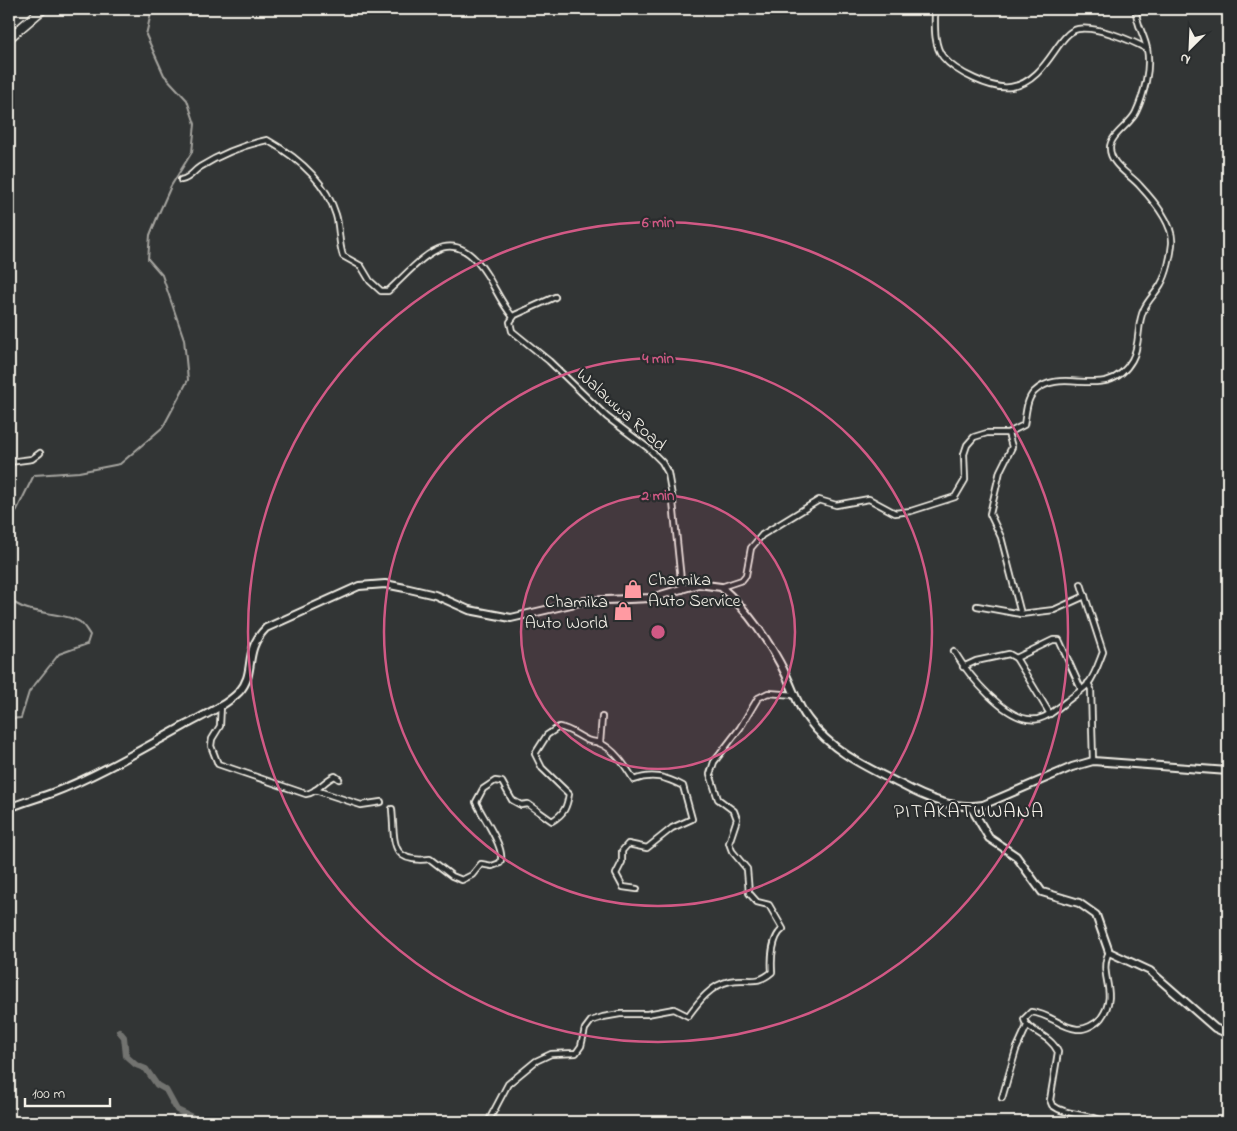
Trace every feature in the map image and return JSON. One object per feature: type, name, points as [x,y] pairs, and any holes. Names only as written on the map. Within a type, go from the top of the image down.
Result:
[{"type":"main road","points":[[9,38],[42,9]]},
{"type":"main road","points":[[9,808],[53,793],[133,754],[221,705],[246,683],[252,648],[256,638],[266,628],[359,586],[385,584],[434,596],[469,610],[511,618],[584,601],[651,598],[698,584],[721,587],[754,623],[776,657],[806,718],[817,731],[833,746],[855,761],[936,801],[971,807],[983,805],[1072,766],[1093,761],[1228,771]]},
{"type":"main road","points":[[971,807],[989,838],[1016,856],[1042,892],[1079,903],[1096,915],[1109,952],[1150,971],[1215,1028],[1228,1034]]},
{"type":"street","points":[[935,9],[936,36],[942,56],[966,76],[1010,87],[1025,82],[1037,74],[1052,57],[1066,34],[1078,29],[1114,34],[1147,49]]},
{"type":"street","points":[[721,587],[742,580],[746,575],[751,548],[762,535],[819,500],[836,505],[869,499],[895,512],[911,511],[955,497],[965,480],[964,454],[967,445],[974,437],[987,433],[1008,433],[1024,424],[1033,393],[1046,385],[1076,381],[1103,383],[1117,378],[1132,360],[1138,338],[1140,317],[1144,307],[1162,283],[1172,244],[1171,227],[1139,185],[1118,165],[1111,155],[1112,140],[1136,113],[1148,62],[1147,49],[1136,9]]},
{"type":"street","points":[[181,180],[190,178],[198,169],[224,154],[267,140],[285,150],[306,167],[328,196],[337,216],[338,242],[343,256],[361,266],[370,281],[381,291],[388,291],[428,253],[445,246],[458,246],[474,258],[486,274],[502,304],[513,317],[555,297]]},
{"type":"street","name":"Walawwa Road","points":[[513,317],[510,322],[512,331],[549,361],[607,417],[648,448],[662,462],[668,473],[673,502],[682,590]]},
{"type":"street","points":[[1008,433],[1012,448],[1000,471],[990,514],[1001,537],[1021,614]]},
{"type":"street","points":[[9,462],[32,458],[40,453]]},
{"type":"street","points":[[954,651],[963,666],[985,692],[1006,709],[1022,717],[1036,719],[1050,714],[1088,683],[1103,652],[1081,584]]},
{"type":"street","points":[[976,606],[1021,614],[1054,610],[1085,596]]},
{"type":"street","points":[[1016,658],[1053,640],[1058,640],[1082,689]]},
{"type":"street","points":[[963,666],[976,661],[1009,654],[1016,658],[1050,714]]},
{"type":"street","points":[[1088,683],[1091,689],[1093,761]]},
{"type":"street","points":[[488,1122],[508,1084],[536,1061],[551,1054],[576,1053],[581,1046],[585,1029],[591,1021],[620,1014],[647,1014],[674,1009],[688,1016],[700,1000],[715,987],[731,981],[763,980],[772,972],[771,956],[779,932],[783,929],[769,905],[757,902],[749,893],[747,869],[732,851],[729,843],[737,820],[734,811],[718,799],[710,774],[714,762],[740,728],[758,698],[768,693],[795,695]]},
{"type":"street","points":[[221,705],[220,726],[212,739],[211,746],[218,764],[306,794],[312,794],[330,778],[335,776],[339,780]]},
{"type":"street","points":[[600,743],[602,717]]},
{"type":"street","points":[[392,809],[395,842],[404,858],[415,860],[430,859],[452,876],[462,880],[472,875],[481,864],[492,866],[500,863],[503,858],[499,846],[476,802],[483,789],[495,781],[502,782],[512,800],[521,804],[528,804],[552,821],[560,816],[567,806],[568,794],[542,768],[536,754],[540,743],[559,727],[570,728],[588,740],[600,743],[624,765],[634,780],[644,776],[663,776],[683,786],[692,819],[672,828],[647,848],[628,844],[622,851],[622,862],[616,874],[623,887],[636,889]]},
{"type":"street","points":[[315,790],[361,805],[381,802]]},
{"type":"street","points":[[1104,1122],[1093,1117],[1061,1110],[1052,1105],[1050,1100],[1058,1052],[1049,1038],[1027,1026],[1024,1019],[1031,1012],[1044,1013],[1060,1024],[1076,1029],[1097,1022],[1107,1009],[1109,999],[1106,968],[1109,952]]},
{"type":"street","points":[[1002,1098],[1016,1050],[1027,1026]]},
{"type":"waterway","points":[[9,526],[34,475],[79,472],[120,464],[163,427],[188,380],[184,339],[162,275],[148,259],[150,235],[159,213],[171,186],[192,152],[195,124],[187,100],[164,75],[146,35],[152,9]]},
{"type":"waterway","points":[[9,598],[24,608],[64,616],[80,622],[90,635],[87,644],[59,654],[29,692],[21,718],[9,719]]},
{"type":"waterway","points":[[119,1031],[124,1037],[126,1056],[136,1065],[146,1069],[157,1085],[166,1090],[177,1110],[192,1117],[195,1122]]},
{"type":"place","name":"Chamika Auto Service","points":[[633,589]]},
{"type":"place","name":"Chamika Auto World","points":[[623,611]]},
{"type":"district","name":"PITAKATUWANA","points":[[969,810]]}]
